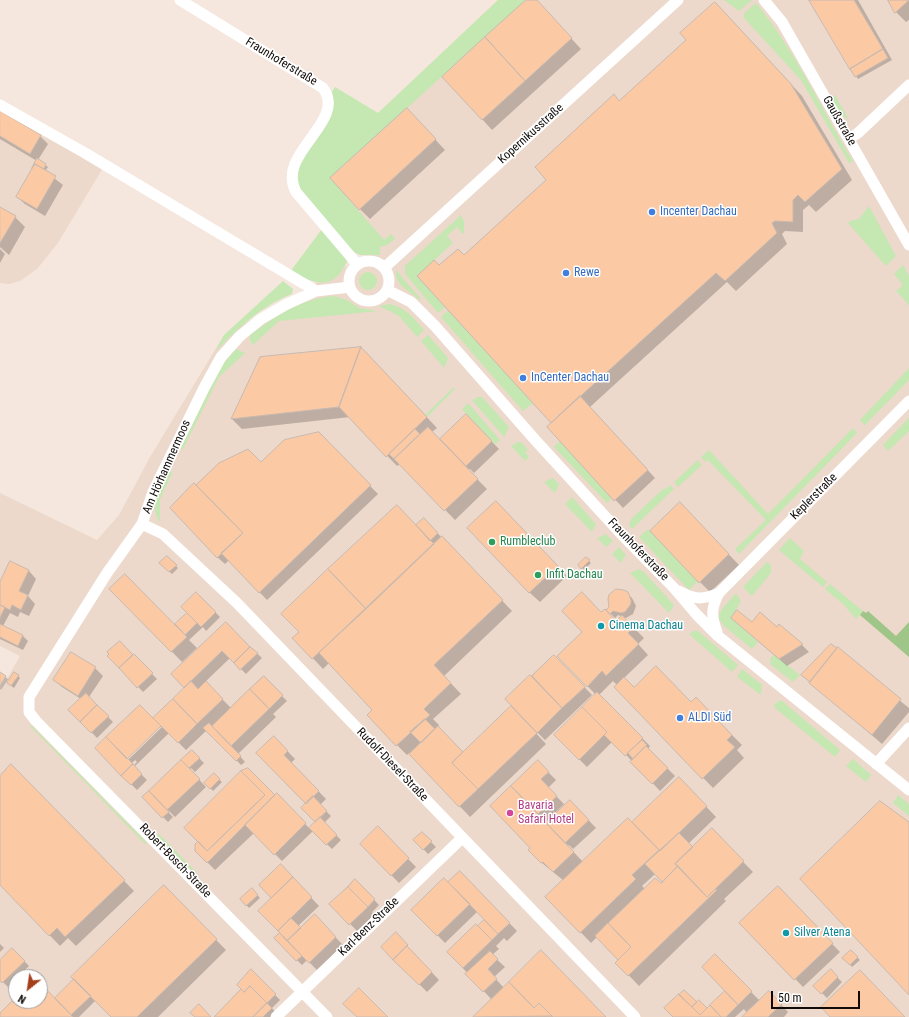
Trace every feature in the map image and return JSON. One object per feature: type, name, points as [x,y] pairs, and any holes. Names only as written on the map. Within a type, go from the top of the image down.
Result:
[{"type":"street","name":"Fraunhoferstraße","points":[[180,0],[324,88],[330,99],[326,113],[293,167],[292,179],[296,192],[357,264]]},
{"type":"street","name":"Kopernikusstraße","points":[[384,268],[678,0]]},
{"type":"street","name":"Gaußstraße","points":[[764,0],[782,22],[909,245]]},
{"type":"street","points":[[849,139],[858,133],[909,85]]},
{"type":"street","points":[[0,105],[92,157],[316,291]]},
{"type":"street","points":[[371,261],[384,268],[389,278],[387,290],[380,298],[370,301],[355,296],[350,287],[350,274],[357,264],[371,261]]},
{"type":"street","name":"Am Hörhammermoos","points":[[28,702],[41,678],[107,573],[142,524],[159,480],[204,388],[222,357],[240,336],[261,319],[316,291],[350,287]]},
{"type":"street","name":"Fraunhoferstraße","points":[[387,290],[412,302],[610,521],[718,636],[909,790]]},
{"type":"street","name":"Keplerstraße","points":[[674,588],[690,597],[704,600],[719,593],[909,401]]},
{"type":"street","name":"Rudolf-Diesel-Straße","points":[[142,524],[163,534],[237,604],[635,1017]]},
{"type":"street","name":"Keplerstraße","points":[[718,636],[712,620],[711,611],[719,593]]},
{"type":"street","name":"Robert-Bosch-Straße","points":[[28,702],[29,712],[36,721],[327,1017]]},
{"type":"street","points":[[876,764],[909,728]]},
{"type":"street","name":"Karl-Benz-Straße","points":[[276,1017],[462,838]]},
{"type":"shaded area","points":[[498,0],[909,0],[909,1017],[0,1017],[0,691],[20,656],[0,646],[0,493],[97,540],[119,515],[150,457],[224,335],[380,247],[315,174]]},
{"type":"shaded area","points":[[0,101],[106,163],[58,243],[37,269],[20,281],[9,284],[0,283]]},
{"type":"green space","points":[[498,0],[526,0],[330,178],[384,240],[391,234],[395,239],[387,245],[380,247],[380,255],[360,255],[352,251],[300,190],[296,174],[297,169],[331,113],[334,104],[332,92],[335,87],[378,113]]},
{"type":"green space","points":[[724,0],[752,0],[739,11]]},
{"type":"green space","points":[[756,3],[783,40],[853,161],[849,163],[801,80],[744,18],[744,13]]},
{"type":"green space","points":[[835,95],[849,120],[840,114],[830,98]]},
{"type":"green space","points":[[869,206],[896,256],[886,266],[848,223],[859,219]]},
{"type":"green space","points":[[461,215],[464,222],[464,233],[463,234],[457,227],[447,236],[453,243],[417,276],[445,307],[438,313],[405,274],[405,266]]},
{"type":"green space","points":[[322,229],[345,256],[347,262],[335,278],[329,282],[322,283],[315,282],[290,272]]},
{"type":"green space","points":[[903,265],[909,276],[909,305],[896,291],[903,285],[894,274]]},
{"type":"green space","points":[[396,270],[421,299],[419,300],[400,284],[396,276]]},
{"type":"green space","points":[[364,272],[372,272],[377,277],[375,288],[372,290],[364,290],[359,285],[359,277]]},
{"type":"green space","points":[[283,281],[293,289],[292,294],[280,299],[250,319],[215,352],[224,335]]},
{"type":"green space","points":[[334,296],[347,300],[359,308],[378,311],[279,321],[253,345],[250,340],[250,335],[279,315],[300,304],[311,300]]},
{"type":"green space","points":[[390,304],[405,311],[424,330],[417,337],[399,316],[379,306]]},
{"type":"green space","points":[[448,310],[533,403],[523,411],[441,317]]},
{"type":"green space","points":[[428,335],[448,358],[444,368],[421,341]]},
{"type":"green space","points":[[236,349],[245,353],[219,377],[182,451],[181,447],[222,365]]},
{"type":"green space","points":[[909,368],[909,380],[865,425],[860,420]]},
{"type":"green space","points":[[454,387],[455,389],[427,417],[426,414]]},
{"type":"green space","points":[[482,397],[509,427],[504,437],[472,400]]},
{"type":"green space","points":[[468,403],[500,440],[495,444],[462,409]]},
{"type":"green space","points":[[909,418],[909,431],[888,451],[883,445]]},
{"type":"green space","points":[[853,428],[857,433],[739,554],[735,549],[766,520],[708,460],[705,462],[701,457],[709,450],[768,514]]},
{"type":"green space","points":[[560,441],[612,498],[607,503],[554,447]]},
{"type":"green space","points":[[521,442],[528,450],[525,452],[529,457],[525,461],[511,446]]},
{"type":"green space","points":[[698,460],[702,465],[678,487],[674,482]]},
{"type":"green space","points":[[170,469],[172,473],[160,499],[160,522],[156,515],[155,502],[160,488]]},
{"type":"green space","points":[[553,478],[559,484],[555,493],[544,482]]},
{"type":"green space","points":[[670,485],[674,489],[633,528],[629,527],[631,519],[664,488],[665,490]]},
{"type":"green space","points":[[572,497],[596,524],[592,532],[565,504]]},
{"type":"green space","points":[[648,529],[698,581],[689,590],[639,537]]},
{"type":"green space","points":[[606,534],[613,541],[606,547],[597,538]]},
{"type":"green space","points":[[790,538],[804,551],[800,559],[827,582],[823,587],[779,550]]},
{"type":"green space","points":[[619,547],[626,555],[621,563],[612,554]]},
{"type":"green space","points":[[767,562],[771,565],[771,573],[752,596],[743,587]]},
{"type":"green space","points":[[639,569],[644,572],[674,605],[669,613],[630,573]]},
{"type":"green space","points":[[830,584],[863,611],[856,619],[843,604],[825,589]]},
{"type":"green space","points":[[736,593],[741,601],[731,618],[758,642],[752,649],[723,625],[718,617],[722,609]]},
{"type":"green space","points":[[863,611],[866,613],[868,611],[896,636],[909,622],[909,657],[860,615]]},
{"type":"green space","points":[[694,631],[698,631],[738,665],[732,672],[689,634]]},
{"type":"green space","points":[[774,655],[800,675],[793,682],[770,664],[771,657]]},
{"type":"green space","points":[[742,669],[762,685],[761,695],[737,677]]},
{"type":"green space","points":[[781,700],[840,750],[835,757],[775,708],[774,704]]},
{"type":"green space","points":[[31,725],[147,843],[145,844],[30,726]]},
{"type":"green space","points":[[853,759],[871,775],[866,782],[846,766]]},
{"type":"green space","points":[[898,795],[909,804],[909,816],[893,803]]},
{"type":"green space","points":[[159,834],[197,873],[195,874],[157,836]]},
{"type":"building","points":[[526,0],[537,0],[572,38],[525,81],[485,37]]},
{"type":"building","points":[[809,0],[854,0],[883,49],[850,69]]},
{"type":"building","points":[[888,0],[909,0],[895,13]]},
{"type":"building","name":"Incenter Dachau","points":[[715,2],[791,84],[842,169],[805,202],[798,195],[793,200],[793,222],[775,221],[772,223],[777,233],[725,281],[716,273],[551,423],[417,276],[434,260],[439,265],[458,249],[464,255],[546,180],[535,167],[614,94],[619,101],[686,40],[680,33]]},
{"type":"building","points":[[485,37],[525,81],[482,120],[442,77]]},
{"type":"building","points":[[883,49],[888,58],[855,77],[850,69]]},
{"type":"building","points":[[407,108],[436,139],[359,210],[330,178]]},
{"type":"building","points":[[0,111],[41,135],[30,154],[0,136]]},
{"type":"building","points":[[37,158],[46,164],[44,169],[35,164],[32,168]]},
{"type":"building","points":[[35,164],[56,176],[37,209],[16,197]]},
{"type":"building","points":[[0,207],[16,216],[0,243]]},
{"type":"building","points":[[361,347],[339,407],[231,419],[260,357]]},
{"type":"building","points":[[361,347],[427,417],[386,457],[339,407]]},
{"type":"building","points":[[580,396],[648,470],[614,501],[547,427]]},
{"type":"building","points":[[466,414],[492,441],[466,466],[440,439]]},
{"type":"building","points":[[428,427],[478,479],[444,511],[394,459]]},
{"type":"building","points":[[415,429],[420,434],[394,459],[389,454]]},
{"type":"building","points":[[319,432],[371,485],[259,593],[221,553],[243,533],[196,485],[219,463],[248,449],[261,462],[284,440]]},
{"type":"building","points":[[194,483],[243,533],[217,558],[170,508]]},
{"type":"building","points":[[496,501],[558,566],[529,593],[467,528]]},
{"type":"building","points":[[680,502],[729,554],[699,583],[650,531]]},
{"type":"building","points":[[397,505],[434,544],[366,609],[328,569]]},
{"type":"building","points":[[424,518],[438,533],[430,541],[416,525]]},
{"type":"building","points":[[442,536],[503,600],[434,665],[451,683],[424,709],[430,715],[396,746],[367,715],[372,710],[319,653]]},
{"type":"building","points":[[167,556],[177,565],[169,572],[159,563]]},
{"type":"building","points":[[586,557],[590,560],[581,569],[578,565]]},
{"type":"building","points":[[10,561],[29,570],[19,591],[28,595],[21,610],[12,605],[10,610],[0,605],[0,582]]},
{"type":"building","points":[[328,569],[366,609],[312,659],[292,638],[299,632],[281,614]]},
{"type":"building","points":[[125,574],[187,637],[171,652],[109,589]]},
{"type":"building","points":[[616,589],[628,592],[631,604],[625,612],[621,613],[613,611],[610,614],[606,610],[609,607],[608,599],[609,595]]},
{"type":"building","points":[[196,592],[216,612],[201,627],[181,607]]},
{"type":"building","points":[[582,592],[601,612],[605,609],[616,621],[622,615],[634,628],[628,633],[639,644],[606,676],[602,671],[587,687],[557,656],[582,632],[562,611]]},
{"type":"building","points":[[0,605],[5,607],[0,618]]},
{"type":"building","points":[[737,610],[752,622],[760,612],[777,627],[779,624],[803,644],[779,659],[731,618]]},
{"type":"building","points":[[187,613],[197,623],[185,635],[175,624]]},
{"type":"building","points":[[226,622],[250,647],[234,663],[222,651],[184,688],[171,674]]},
{"type":"building","points":[[0,624],[23,635],[18,646],[0,637]]},
{"type":"building","points":[[120,641],[133,655],[119,668],[107,656],[109,654],[107,652]]},
{"type":"building","points":[[831,644],[837,648],[810,682],[801,675]]},
{"type":"building","points":[[250,647],[258,653],[240,670],[234,663]]},
{"type":"building","points":[[838,647],[901,699],[872,735],[809,683]]},
{"type":"building","points":[[71,652],[96,667],[78,696],[53,680]]},
{"type":"building","points":[[134,654],[153,673],[137,688],[119,668]]},
{"type":"building","points":[[554,655],[585,687],[562,708],[532,676]]},
{"type":"building","name":"ALDI Süd","points":[[656,666],[691,702],[696,697],[732,735],[727,740],[735,747],[702,779],[614,687],[624,677],[634,687]]},
{"type":"building","points":[[0,672],[6,676],[0,686]]},
{"type":"building","points":[[14,672],[19,675],[11,686],[7,683]]},
{"type":"building","points":[[530,675],[562,708],[537,733],[505,699]]},
{"type":"building","points":[[264,676],[283,695],[269,709],[250,689]]},
{"type":"building","points":[[191,681],[198,689],[206,681],[223,699],[197,724],[173,699]]},
{"type":"building","points":[[250,689],[269,709],[231,746],[212,726]]},
{"type":"building","points":[[597,692],[643,738],[625,756],[604,735],[607,732],[582,707]]},
{"type":"building","points":[[86,693],[97,705],[80,722],[68,710]]},
{"type":"building","points":[[173,699],[197,724],[178,743],[153,718]]},
{"type":"building","points":[[97,705],[109,716],[91,733],[80,722]]},
{"type":"building","points":[[140,705],[161,726],[127,759],[106,737]]},
{"type":"building","points":[[511,706],[537,733],[478,789],[452,763]]},
{"type":"building","points":[[582,707],[607,732],[579,760],[554,735]]},
{"type":"building","points":[[425,719],[435,729],[421,743],[410,732]]},
{"type":"building","points":[[209,723],[241,756],[236,761],[203,728]]},
{"type":"building","points":[[438,726],[463,752],[452,763],[478,789],[459,807],[409,754]]},
{"type":"building","points":[[274,736],[288,751],[284,755],[319,791],[306,804],[256,753]]},
{"type":"building","points":[[106,737],[133,764],[121,776],[95,748]]},
{"type":"building","points":[[642,740],[647,745],[633,759],[628,753]]},
{"type":"building","points":[[646,746],[668,768],[652,784],[630,762]]},
{"type":"building","points":[[192,750],[200,758],[189,768],[181,760]]},
{"type":"building","points":[[181,760],[200,779],[167,810],[149,791]]},
{"type":"building","points":[[538,760],[549,772],[541,779],[557,796],[538,814],[511,786]]},
{"type":"building","points":[[11,764],[125,880],[65,937],[57,928],[49,936],[0,885],[0,776]]},
{"type":"building","points":[[133,764],[142,774],[131,785],[121,776]]},
{"type":"building","points":[[248,768],[275,795],[207,863],[195,851],[195,844],[198,841],[207,851],[265,795],[241,771]]},
{"type":"building","points":[[241,771],[265,795],[207,851],[184,828]]},
{"type":"building","points":[[214,773],[220,779],[210,789],[204,783]]},
{"type":"building","points":[[679,777],[707,806],[660,851],[632,822]]},
{"type":"building","points":[[511,786],[574,852],[553,872],[528,850],[530,848],[490,806]]},
{"type":"building","points":[[149,791],[169,812],[162,818],[142,797]]},
{"type":"building","points":[[277,793],[306,823],[274,855],[245,825]]},
{"type":"building","points":[[313,796],[327,811],[315,822],[301,808]]},
{"type":"building","points":[[570,800],[589,820],[565,843],[546,823]]},
{"type":"building","points":[[880,801],[909,822],[909,995],[800,879]]},
{"type":"building","points":[[320,817],[337,835],[326,845],[309,828]]},
{"type":"building","points":[[628,818],[659,850],[632,875],[636,879],[580,933],[545,897]]},
{"type":"building","points":[[378,826],[409,858],[391,876],[360,844]]},
{"type":"building","points":[[712,828],[744,861],[707,897],[675,864]]},
{"type":"building","points":[[422,832],[432,841],[423,850],[413,840]]},
{"type":"building","points":[[679,833],[693,847],[675,864],[678,866],[662,882],[645,864]]},
{"type":"building","points":[[281,864],[293,877],[271,898],[259,885]]},
{"type":"building","points":[[678,866],[707,897],[715,889],[717,890],[628,976],[615,963],[631,947],[608,923],[655,878],[661,883]]},
{"type":"building","points":[[460,871],[510,923],[498,934],[448,882]]},
{"type":"building","points":[[293,877],[312,897],[278,931],[258,911]]},
{"type":"building","points":[[444,878],[470,904],[437,936],[411,910]]},
{"type":"building","points":[[355,879],[375,899],[368,907],[348,887]]},
{"type":"building","points":[[164,885],[217,939],[137,1017],[111,1017],[71,977]]},
{"type":"building","name":"Silver Atena","points":[[778,886],[833,943],[794,980],[739,923]]},
{"type":"building","points":[[348,887],[368,907],[349,925],[329,904]]},
{"type":"building","points":[[252,888],[258,895],[246,906],[240,899]]},
{"type":"building","points":[[315,914],[336,937],[309,963],[287,941]]},
{"type":"building","points":[[291,918],[301,928],[287,941],[278,931]]},
{"type":"building","points":[[484,920],[498,934],[492,940],[478,926]]},
{"type":"building","points":[[608,923],[631,947],[618,960],[595,936]]},
{"type":"building","points":[[476,924],[492,940],[463,968],[447,952]]},
{"type":"building","points":[[396,932],[408,945],[393,960],[381,947]]},
{"type":"building","points":[[280,933],[302,956],[296,961],[274,938]]},
{"type":"building","points":[[407,946],[432,972],[419,985],[393,960]]},
{"type":"building","points":[[12,948],[25,961],[17,969],[8,969],[8,977],[2,983],[0,981],[0,960]]},
{"type":"building","points":[[541,950],[606,1017],[553,1017],[539,1003],[534,1008],[509,982]]},
{"type":"building","points":[[851,950],[858,957],[850,965],[842,958]]},
{"type":"building","points":[[490,951],[498,959],[488,969],[497,979],[483,992],[465,974]]},
{"type":"building","points":[[715,954],[752,991],[738,1005],[702,967]]},
{"type":"building","points":[[251,969],[276,994],[267,1003],[250,986],[244,992],[237,985]]},
{"type":"building","points":[[831,969],[838,977],[821,994],[813,986]]},
{"type":"building","points":[[860,970],[905,1017],[830,1017],[821,1007]]},
{"type":"building","points":[[74,979],[91,996],[71,1015],[55,998]]},
{"type":"building","points":[[509,982],[534,1008],[539,1003],[552,1016],[473,1017]]},
{"type":"building","points":[[250,986],[267,1003],[253,1017],[214,1017],[241,989],[244,992]]},
{"type":"building","points":[[359,988],[388,1017],[357,1017],[343,1004]]},
{"type":"building","points":[[684,990],[697,1002],[692,1007],[679,995]]},
{"type":"building","points":[[48,991],[73,1017],[0,1017],[0,1013],[8,1005],[8,1009],[48,1009]]},
{"type":"building","points":[[725,991],[738,1005],[726,1017],[721,1017],[710,1005]]},
{"type":"building","points":[[769,991],[782,1004],[768,1017],[742,1017]]},
{"type":"building","points":[[679,994],[700,1015],[710,1005],[721,1017],[673,1017],[664,1008]]},
{"type":"building","points":[[699,1000],[707,1008],[700,1015],[692,1007]]},
{"type":"building","points":[[267,1003],[272,1008],[263,1017],[253,1017]]},
{"type":"building","points":[[199,1004],[211,1017],[195,1017],[190,1013]]},
{"type":"place","name":"Incenter Dachau","points":[[652,212]]},
{"type":"place","name":"Rewe","points":[[566,273]]},
{"type":"place","name":"InCenter Dachau","points":[[523,378]]},
{"type":"place","name":"Rumbleclub","points":[[492,542]]},
{"type":"place","name":"Infit Dachau","points":[[538,575]]},
{"type":"place","name":"Cinema Dachau","points":[[601,626]]},
{"type":"place","name":"ALDI Süd","points":[[680,718]]},
{"type":"place","name":"Bavaria Safari Hotel","points":[[510,813]]},
{"type":"place","name":"Silver Atena","points":[[786,933]]}]
